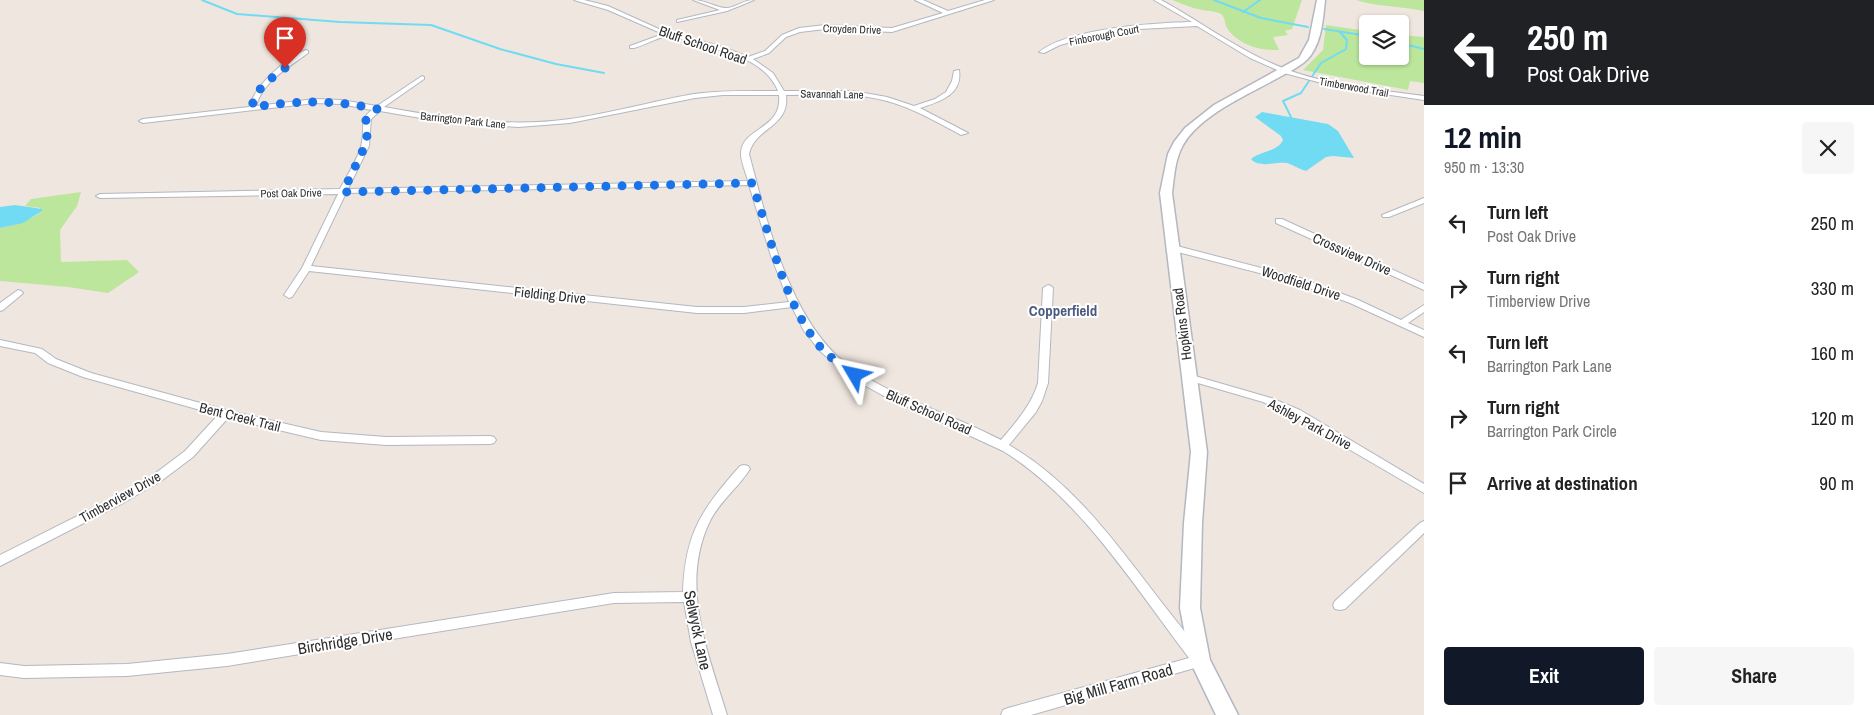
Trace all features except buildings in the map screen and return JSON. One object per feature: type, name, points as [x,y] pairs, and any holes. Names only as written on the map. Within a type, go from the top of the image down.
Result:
[{"type":"main road","name":"Hopkins Road","points":[[1227,715],[1200,661],[1190,608],[1193,523],[1199,452],[1166,193],[1170,164],[1179,142],[1193,124],[1214,110],[1285,72],[1310,52],[1321,0]]},
{"type":"street","name":"Bluff School Road","points":[[577,0],[611,9],[646,26],[747,59],[772,75],[782,94],[783,102],[778,116],[748,140],[744,154],[770,239],[795,304],[823,349],[855,375],[881,390],[1002,446],[1035,467],[1056,484],[1092,522],[1200,661]]},
{"type":"street","points":[[696,0],[725,10]]},
{"type":"street","points":[[679,21],[725,10],[752,0]]},
{"type":"street","points":[[918,0],[948,13]]},
{"type":"street","name":"Croyden Drive","points":[[747,59],[767,52],[784,36],[799,30],[825,27],[886,30],[899,28],[991,0]]},
{"type":"street","name":"Timberwood Trail","points":[[1157,0],[1183,13],[1226,43],[1285,72],[1332,84],[1424,98]]},
{"type":"street","name":"Finborough Court","points":[[1042,52],[1061,44],[1116,30],[1162,24],[1198,24]]},
{"type":"street","points":[[632,47],[668,34]]},
{"type":"street","points":[[252,107],[253,99],[258,90],[306,52]]},
{"type":"street","points":[[914,108],[943,97],[952,91],[956,85],[957,71]]},
{"type":"street","points":[[289,294],[306,268],[365,146],[367,137],[365,122],[369,115],[422,78]]},
{"type":"street","name":"Savannah Lane","points":[[782,94],[853,93],[870,95],[914,108],[964,134]]},
{"type":"street","name":"Barrington Park Lane","points":[[143,121],[296,102],[328,101],[472,123],[534,125],[585,119],[711,94],[782,94]]},
{"type":"street","name":"Post Oak Drive","points":[[100,196],[752,183]]},
{"type":"street","points":[[1386,215],[1424,200]]},
{"type":"street","name":"Crossview Drive","points":[[1279,221],[1424,287]]},
{"type":"street","name":"Woodfield Drive","points":[[1173,248],[1297,280],[1353,301],[1424,334]]},
{"type":"street","name":"Fielding Drive","points":[[306,268],[697,310],[744,310],[795,304]]},
{"type":"street","points":[[1002,446],[1025,420],[1036,405],[1041,393],[1048,288]]},
{"type":"street","points":[[0,308],[18,293]]},
{"type":"street","points":[[1402,323],[1424,308]]},
{"type":"street","name":"Bent Creek Trail","points":[[0,343],[38,351],[52,361],[87,375],[226,414],[320,436],[386,441],[490,440]]},
{"type":"street","name":"Ashley Park Drive","points":[[1188,377],[1267,400],[1296,413],[1424,490]]},
{"type":"street","name":"Timberview Drive","points":[[0,561],[119,500],[157,478],[189,454],[226,414]]},
{"type":"street","name":"Selwyck Lane","points":[[720,715],[700,647],[688,597],[689,566],[704,522],[717,501],[744,469]]},
{"type":"street","points":[[1340,605],[1424,526]]},
{"type":"street","name":"Birchridge Drive","points":[[0,669],[24,672],[128,670],[227,660],[614,598],[688,597]]},
{"type":"street","name":"Big Mill Farm Road","points":[[1008,715],[1200,661]]},
{"type":"green space","points":[[1172,0],[1302,0],[1292,29],[1285,31],[1288,35],[1273,37],[1279,50],[1272,50],[1250,46],[1237,39],[1227,28],[1224,17],[1220,13],[1195,8]]},
{"type":"green space","points":[[1356,0],[1424,0],[1424,11],[1372,4]]},
{"type":"green space","points":[[1326,25],[1359,30],[1359,65],[1409,65],[1409,36],[1424,37],[1424,83],[1410,81],[1408,90],[1303,70],[1323,50]]},
{"type":"green space","points":[[81,192],[77,206],[60,230],[61,262],[127,260],[139,272],[108,293],[68,287],[0,281],[0,228],[22,222],[42,211],[40,208],[25,206],[31,199]]},
{"type":"water","points":[[1262,112],[1328,124],[1338,131],[1354,158],[1326,157],[1306,171],[1287,163],[1259,164],[1255,162],[1251,159],[1277,147],[1283,140],[1281,136],[1255,117]]},
{"type":"water","points":[[15,205],[42,209],[42,211],[23,223],[0,228],[0,207]]},
{"type":"waterway","points":[[202,0],[237,14],[340,22],[431,25],[500,49],[556,64],[604,73]]},
{"type":"waterway","points":[[1214,0],[1244,11]]},
{"type":"waterway","points":[[1244,11],[1260,0]]},
{"type":"waterway","points":[[1244,11],[1261,18],[1308,27]]},
{"type":"waterway","points":[[1324,29],[1339,31]]},
{"type":"waterway","points":[[1291,117],[1283,101],[1301,93],[1321,63],[1346,49],[1347,40],[1339,31]]},
{"type":"waterway","points":[[1339,31],[1359,35]]},
{"type":"waterway","points":[[1409,45],[1424,49]]},
{"type":"district","name":"Copperfield","points":[[1063,311]]},
{"type":"route","points":[[285,68],[258,90],[253,99],[252,107],[296,102],[328,101],[377,109],[369,115],[365,122],[367,137],[365,146],[343,192],[752,183],[770,239],[795,304],[804,322],[823,349],[855,375]]}]
